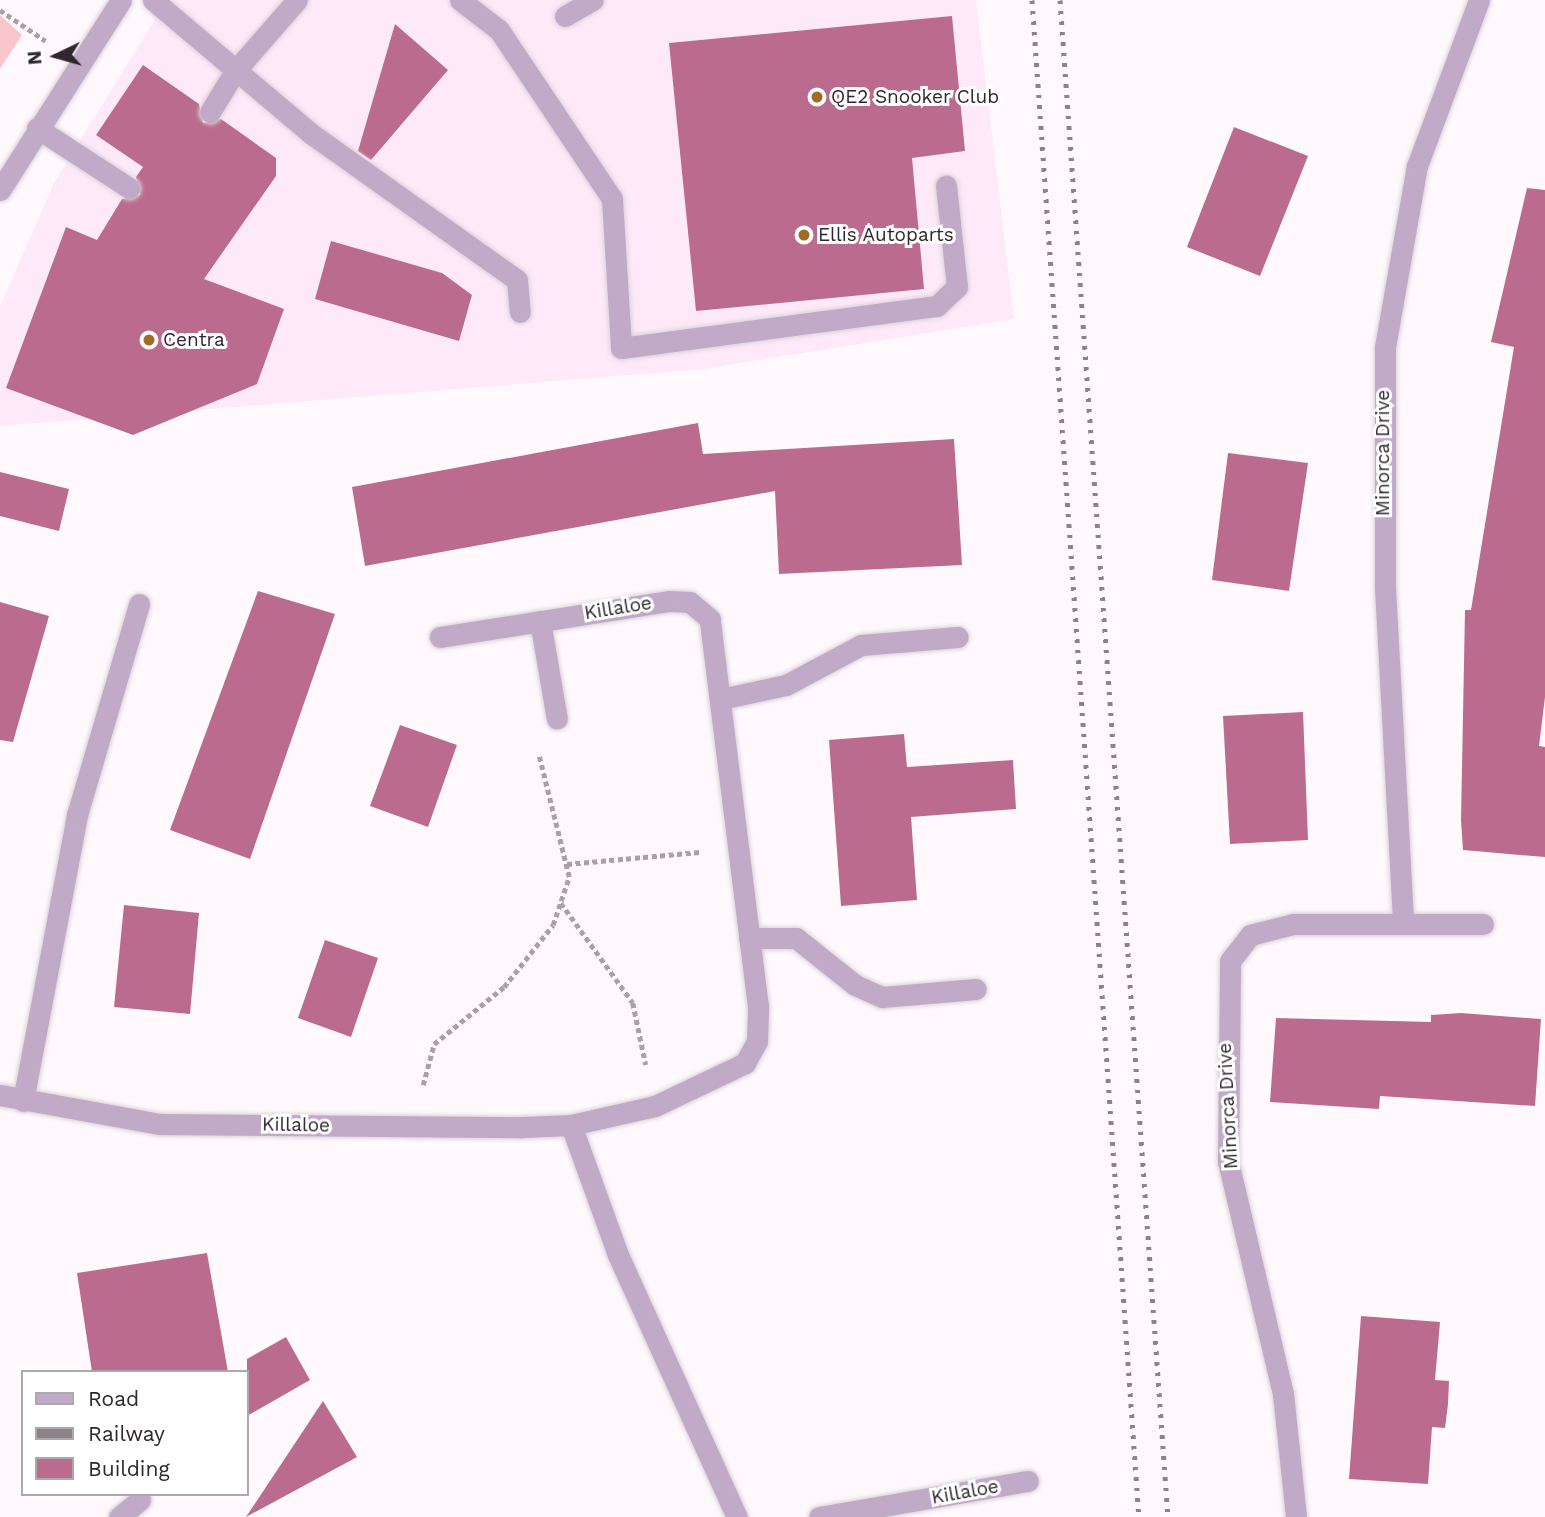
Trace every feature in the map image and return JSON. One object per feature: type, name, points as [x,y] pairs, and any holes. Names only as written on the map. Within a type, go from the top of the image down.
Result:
[{"type":"street","points":[[0,190],[121,0]]},
{"type":"street","points":[[153,0],[235,71],[517,280],[520,312]]},
{"type":"street","points":[[210,111],[235,71],[297,0]]},
{"type":"street","points":[[460,0],[499,30],[612,199],[621,348],[937,306],[957,287],[946,186]]},
{"type":"street","points":[[565,16],[593,0]]},
{"type":"street","name":"Minorca Drive","points":[[1403,920],[1385,585],[1385,347],[1417,166],[1479,0]]},
{"type":"street","points":[[37,128],[129,188]]},
{"type":"street","name":"Killaloe","points":[[0,1095],[159,1124],[571,1125],[655,1106],[734,1072],[753,1053],[759,1025],[713,626],[690,602],[440,637]]},
{"type":"street","points":[[23,1101],[77,815],[139,604]]},
{"type":"street","points":[[540,621],[557,719]]},
{"type":"street","points":[[721,699],[786,685],[861,645],[958,637]]},
{"type":"street","name":"Minorca Drive","points":[[1296,1517],[1283,1394],[1228,1161],[1226,977],[1240,946],[1264,928],[1403,920],[1483,925]]},
{"type":"street","points":[[749,938],[796,938],[855,985],[882,997],[976,989]]},
{"type":"street","points":[[571,1125],[618,1255],[737,1517]]},
{"type":"street","name":"Killaloe","points":[[819,1517],[1028,1481]]},
{"type":"street","points":[[119,1517],[140,1500]]},
{"type":"path","points":[[0,10],[79,64]]},
{"type":"path","points":[[413,1126],[434,1044],[504,986],[553,925],[567,864],[537,749],[563,744],[557,719]]},
{"type":"path","points":[[567,864],[740,848]]},
{"type":"path","points":[[560,902],[632,1003],[655,1106]]},
{"type":"shaded area","points":[[167,0],[976,0],[1014,319],[704,369],[0,426],[0,306],[54,183]]},
{"type":"shaded area","points":[[0,15],[22,35],[0,69]]},
{"type":"building","points":[[952,16],[965,151],[912,158],[924,289],[696,311],[669,43]]},
{"type":"building","points":[[395,24],[448,70],[371,160],[358,151]]},
{"type":"building","points":[[143,65],[199,104],[203,123],[221,119],[276,158],[276,176],[204,279],[284,309],[257,384],[133,435],[6,388],[66,227],[97,240],[122,199],[140,195],[136,177],[143,167],[96,135]]},
{"type":"building","points":[[1234,127],[1308,156],[1260,276],[1187,247]]},
{"type":"building","points":[[1527,188],[1545,190],[1545,697],[1539,746],[1545,747],[1545,857],[1463,850],[1461,820],[1465,610],[1471,610],[1514,347],[1491,342]]},
{"type":"building","points":[[331,241],[442,273],[472,295],[459,341],[315,299]]},
{"type":"building","points":[[698,423],[703,454],[954,439],[962,565],[779,574],[775,491],[365,566],[352,487]]},
{"type":"building","points":[[1228,453],[1308,463],[1289,591],[1212,580]]},
{"type":"building","points":[[0,472],[69,489],[59,531],[0,516]]},
{"type":"building","points":[[258,591],[335,614],[250,859],[170,830]]},
{"type":"building","points":[[0,602],[49,616],[13,742],[0,740]]},
{"type":"building","points":[[1303,712],[1308,840],[1230,844],[1223,716]]},
{"type":"building","points":[[400,725],[457,745],[428,827],[370,806]]},
{"type":"building","points":[[904,734],[907,767],[1013,760],[1016,809],[911,817],[917,900],[841,906],[829,740]]},
{"type":"building","points":[[124,905],[199,913],[190,1014],[114,1007]]},
{"type":"building","points":[[325,940],[378,958],[351,1037],[298,1018]]},
{"type":"building","points":[[1461,1013],[1541,1019],[1535,1106],[1380,1096],[1379,1109],[1270,1102],[1276,1018],[1431,1022],[1431,1015]]},
{"type":"building","points":[[207,1253],[228,1370],[92,1370],[77,1273]]},
{"type":"building","points":[[1361,1316],[1440,1322],[1435,1380],[1449,1381],[1448,1404],[1445,1428],[1432,1427],[1428,1484],[1349,1479]]},
{"type":"building","points":[[286,1337],[310,1380],[248,1415],[247,1359]]},
{"type":"building","points":[[323,1401],[357,1457],[246,1517]]},
{"type":"railway","points":[[1032,0],[1139,1517]]},
{"type":"railway","points":[[1060,0],[1168,1517]]},
{"type":"place","name":"QE2 Snooker Club","points":[[817,97]]},
{"type":"place","name":"Ellis Autoparts","points":[[804,235]]},
{"type":"place","name":"Centra","points":[[149,340]]}]
